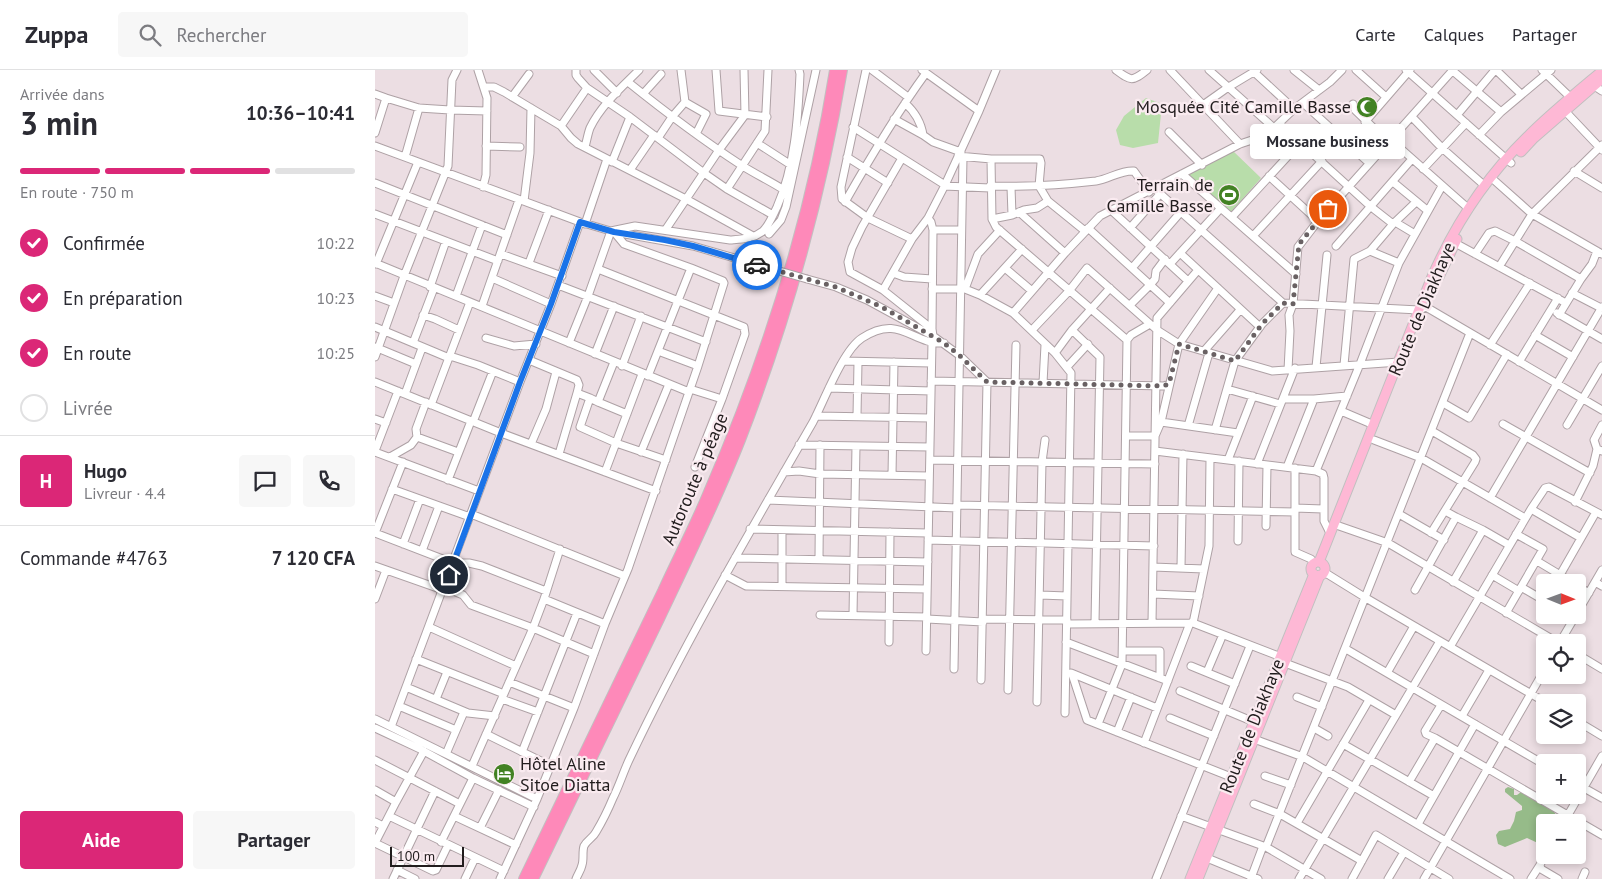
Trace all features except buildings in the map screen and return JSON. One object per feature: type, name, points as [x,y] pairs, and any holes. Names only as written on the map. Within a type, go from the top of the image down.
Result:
[{"type":"highway","name":"Autoroute à péage","points":[[524,879],[621,680],[708,494],[752,385],[805,213],[817,164],[835,70]]},
{"type":"highway","points":[[533,879],[691,551],[740,440],[779,327],[805,239],[823,165],[842,70]]},
{"type":"main road","name":"Route de Diakhaye","points":[[1190,879],[1254,739],[1319,569],[1339,526],[1374,440],[1442,255],[1485,186],[1509,161],[1565,110],[1602,71]]},
{"type":"main road","name":"Route de Diakhaye","points":[[1319,569],[1330,533],[1399,362],[1455,243],[1473,212],[1526,138],[1570,97],[1602,79]]},
{"type":"main road","name":"Route de Diakhaye","points":[[1198,879],[1207,858],[1214,828],[1231,777],[1283,660]]},
{"type":"street","points":[[375,357],[377,347],[385,331],[449,159],[452,80],[457,70]]},
{"type":"street","points":[[478,70],[487,98],[483,187]]},
{"type":"street","points":[[576,70],[578,78],[587,88],[727,189],[773,216]]},
{"type":"street","points":[[594,70],[617,92]]},
{"type":"street","points":[[585,147],[590,129],[608,102],[639,70]]},
{"type":"street","points":[[630,170],[685,102],[681,70]]},
{"type":"street","points":[[715,70],[719,111],[767,117]]},
{"type":"street","points":[[666,229],[745,115],[744,70]]},
{"type":"street","points":[[727,189],[765,131],[768,70]]},
{"type":"street","points":[[613,231],[635,226],[666,229],[730,240],[744,239],[763,231],[773,216],[784,190],[791,165],[798,113],[801,74],[799,70]]},
{"type":"street","points":[[769,234],[781,220],[786,208],[816,70]]},
{"type":"street","points":[[866,70],[847,157],[841,194],[842,200],[868,218],[912,239]]},
{"type":"street","points":[[872,70],[907,100],[921,124],[923,135]]},
{"type":"street","points":[[883,290],[912,239],[928,218],[961,155],[996,70]]},
{"type":"street","points":[[1116,70],[1129,80],[1134,79],[1147,70]]},
{"type":"street","points":[[1171,70],[1240,144]]},
{"type":"street","points":[[1209,70],[1227,88],[1300,143],[1371,206],[1394,223],[1415,234]]},
{"type":"street","points":[[1295,70],[1319,90]]},
{"type":"street","points":[[1013,312],[1100,216],[1154,192],[1183,174],[1240,144],[1259,138],[1277,126],[1342,70]]},
{"type":"street","points":[[1356,70],[1386,97]]},
{"type":"street","points":[[1257,464],[1282,402],[1292,369],[1289,315],[1293,304],[1299,244],[1317,221],[1453,70],[1501,112]]},
{"type":"street","points":[[1457,115],[1496,70],[1521,94]]},
{"type":"street","points":[[1365,122],[1408,71],[1509,161]]},
{"type":"street","points":[[1479,135],[1546,71],[1570,97]]},
{"type":"street","points":[[845,202],[924,72],[979,111]]},
{"type":"street","points":[[1203,105],[1251,72],[1294,110]]},
{"type":"street","points":[[512,97],[529,74]]},
{"type":"street","points":[[643,94],[661,74]]},
{"type":"street","points":[[628,82],[672,117],[742,166],[784,190]]},
{"type":"street","points":[[1591,84],[1602,91]]},
{"type":"street","points":[[485,88],[494,87],[561,126],[571,138],[585,147],[753,236]]},
{"type":"street","points":[[561,126],[587,88]]},
{"type":"street","points":[[375,94],[419,108],[487,111]]},
{"type":"street","points":[[375,133],[386,98]]},
{"type":"street","points":[[685,102],[706,114],[696,134]]},
{"type":"street","points":[[1303,103],[1369,163]]},
{"type":"street","points":[[1353,104],[1355,110],[1365,122],[1412,159],[1469,209]]},
{"type":"street","points":[[405,157],[419,108]]},
{"type":"street","points":[[482,306],[507,235],[522,200],[530,153],[531,108]]},
{"type":"street","points":[[1499,267],[1532,214],[1574,171],[1601,148],[1565,110]]},
{"type":"street","points":[[1412,117],[1442,148],[1485,186]]},
{"type":"street","points":[[391,726],[520,382],[609,160],[630,118]]},
{"type":"street","points":[[894,119],[933,142],[961,155],[991,159],[1040,159],[1039,186],[1048,201],[1087,229],[1170,303]]},
{"type":"street","points":[[1423,169],[1466,123]]},
{"type":"street","points":[[853,127],[944,186],[1039,186],[1099,180],[1134,171],[1154,192],[1201,230],[1283,303],[1423,309],[1470,333],[1602,410]]},
{"type":"street","points":[[1169,132],[1202,165]]},
{"type":"street","points":[[757,143],[791,165]]},
{"type":"street","points":[[1232,217],[1300,143]]},
{"type":"street","points":[[486,146],[520,147]]},
{"type":"street","points":[[375,147],[583,223],[613,231],[693,246],[836,287],[867,300],[944,343],[959,355],[987,382],[981,680]]},
{"type":"street","points":[[954,669],[959,355],[963,289],[961,155]]},
{"type":"street","points":[[847,157],[888,183]]},
{"type":"street","points":[[902,158],[852,248],[848,268],[850,272],[883,290],[932,336]]},
{"type":"street","points":[[991,159],[992,219],[996,227],[1127,340]]},
{"type":"street","points":[[1336,246],[1359,222],[1412,159]]},
{"type":"street","points":[[418,162],[376,264],[482,306],[622,366],[669,384],[722,400]]},
{"type":"street","points":[[1253,236],[1322,162]]},
{"type":"street","points":[[1574,171],[1602,188]]},
{"type":"street","points":[[1183,174],[1296,274]]},
{"type":"street","points":[[1269,176],[1317,221]]},
{"type":"street","points":[[1495,181],[1532,214],[1599,253],[1559,315]]},
{"type":"street","points":[[1393,182],[1428,211]]},
{"type":"street","points":[[375,184],[507,235]]},
{"type":"street","points":[[1316,471],[1399,263],[1442,186]]},
{"type":"street","points":[[1011,187],[1011,215]]},
{"type":"street","points":[[1130,228],[1154,192]]},
{"type":"street","points":[[992,219],[1039,208],[1048,201]]},
{"type":"street","points":[[1345,365],[1354,259],[1370,251],[1394,223],[1416,202]]},
{"type":"street","points":[[1130,305],[1150,285],[1155,278],[1156,271],[1180,254],[1221,208]]},
{"type":"street","points":[[529,263],[549,210]]},
{"type":"street","points":[[1111,210],[1188,281]]},
{"type":"street","points":[[1019,212],[1065,253]]},
{"type":"street","points":[[1132,268],[1180,213]]},
{"type":"street","points":[[375,214],[473,252],[529,263],[562,276]]},
{"type":"street","points":[[926,651],[933,230],[928,218]]},
{"type":"street","points":[[456,296],[482,226]]},
{"type":"street","points":[[933,230],[961,230]]},
{"type":"street","points":[[963,289],[978,254],[1000,230]]},
{"type":"street","points":[[500,879],[536,803],[625,576],[690,391],[724,282],[624,244],[613,231]]},
{"type":"street","points":[[569,343],[613,231]]},
{"type":"street","points":[[1475,254],[1489,234],[1495,231],[1581,279]]},
{"type":"street","points":[[413,343],[446,241]]},
{"type":"street","points":[[1455,243],[1566,303]]},
{"type":"street","points":[[980,295],[1023,249]]},
{"type":"street","points":[[1370,251],[1399,263]]},
{"type":"street","points":[[1180,254],[1260,327]]},
{"type":"street","points":[[1316,367],[1327,255]]},
{"type":"street","points":[[605,472],[627,414],[658,351],[691,268]]},
{"type":"street","points":[[1005,268],[1032,291]]},
{"type":"street","points":[[1032,330],[1069,291],[1087,268],[1157,330],[1179,344],[1235,361],[1272,370],[1399,362]]},
{"type":"street","points":[[598,269],[744,327],[745,334],[722,400],[695,467]]},
{"type":"street","points":[[1152,623],[1157,318],[1198,270]]},
{"type":"street","points":[[893,273],[904,277],[932,279]]},
{"type":"street","points":[[492,278],[551,304]]},
{"type":"street","points":[[1490,345],[1530,283]]},
{"type":"street","points":[[559,285],[706,342]]},
{"type":"street","points":[[1055,353],[1072,330],[1110,288]]},
{"type":"street","points":[[1155,436],[1161,422],[1179,344],[1218,288]]},
{"type":"street","points":[[932,289],[963,289],[980,295],[1013,312],[1055,353],[1071,372],[1066,642],[1069,673],[1065,713]]},
{"type":"street","points":[[1490,498],[1602,308],[1572,294]]},
{"type":"street","points":[[375,296],[394,304]]},
{"type":"street","points":[[1519,362],[1558,298]]},
{"type":"street","points":[[390,458],[411,444],[417,437],[416,429],[449,357],[470,302]]},
{"type":"street","points":[[1215,430],[1235,361],[1260,327],[1283,303]]},
{"type":"street","points":[[595,354],[614,306]]},
{"type":"street","points":[[1188,426],[1206,352],[1241,310]]},
{"type":"street","points":[[1551,310],[1602,339]]},
{"type":"street","points":[[423,315],[459,330]]},
{"type":"street","points":[[622,366],[641,316]]},
{"type":"street","points":[[1098,724],[1123,664],[1127,340],[1131,335],[1150,324]]},
{"type":"street","points":[[375,327],[422,348],[478,364],[520,382]]},
{"type":"street","points":[[576,879],[582,864],[583,848],[587,841],[595,834],[629,761],[725,575],[816,416],[844,361],[862,338],[889,328],[932,336]]},
{"type":"street","points":[[1072,330],[1100,357],[1095,624]]},
{"type":"street","points":[[1207,858],[1253,878],[1303,757],[1470,333]]},
{"type":"street","points":[[1535,335],[1573,357]]},
{"type":"street","points":[[486,338],[514,346],[536,344]]},
{"type":"street","points":[[1067,367],[1088,344]]},
{"type":"street","points":[[1043,383],[1045,345]]},
{"type":"street","points":[[1008,690],[1016,346]]},
{"type":"street","points":[[377,347],[416,364]]},
{"type":"street","points":[[422,348],[416,364],[386,423],[375,452],[479,491]]},
{"type":"street","points":[[658,351],[698,366]]},
{"type":"street","points":[[1443,403],[1469,418],[1507,354]]},
{"type":"street","points":[[529,360],[577,380],[579,385],[559,454]]},
{"type":"street","points":[[844,361],[931,362]]},
{"type":"street","points":[[598,402],[614,362]]},
{"type":"street","points":[[857,416],[858,362]]},
{"type":"street","points":[[892,475],[894,362]]},
{"type":"street","points":[[1567,426],[1602,366]]},
{"type":"street","points":[[448,480],[493,371]]},
{"type":"street","points":[[531,444],[546,409],[556,372]]},
{"type":"street","points":[[931,381],[1099,383],[1156,386],[1169,384]]},
{"type":"street","points":[[375,382],[656,491]]},
{"type":"street","points":[[641,452],[669,384]]},
{"type":"street","points":[[829,388],[931,391]]},
{"type":"street","points":[[1227,389],[1282,402],[1347,396]]},
{"type":"street","points":[[577,393],[627,414]]},
{"type":"street","points":[[1228,460],[1253,396]]},
{"type":"street","points":[[580,427],[590,398]]},
{"type":"street","points":[[1287,467],[1313,399]]},
{"type":"street","points":[[1341,411],[1374,425]]},
{"type":"street","points":[[816,416],[930,418]]},
{"type":"street","points":[[375,419],[386,423]]},
{"type":"street","points":[[1161,422],[1238,433]]},
{"type":"street","points":[[568,424],[666,460]]},
{"type":"street","points":[[1503,424],[1590,473]]},
{"type":"street","points":[[1575,502],[1599,450],[1594,440],[1602,425]]},
{"type":"street","points":[[1431,533],[1475,462],[1475,458],[1432,431]]},
{"type":"street","points":[[1126,436],[1155,436]]},
{"type":"street","points":[[417,437],[458,452]]},
{"type":"street","points":[[1037,702],[1042,462],[1045,440]]},
{"type":"street","points":[[1374,440],[1421,458],[1525,518]]},
{"type":"street","points":[[799,445],[930,447]]},
{"type":"street","points":[[819,560],[820,445]]},
{"type":"street","points":[[853,615],[856,446]]},
{"type":"street","points":[[1155,451],[1295,468],[1323,474],[1324,523],[1330,533]]},
{"type":"street","points":[[1181,568],[1183,454]]},
{"type":"street","points":[[1144,743],[1157,708],[1164,680],[1192,623],[1199,596],[1209,546],[1211,458]]},
{"type":"street","points":[[930,460],[1155,464]]},
{"type":"street","points":[[1239,461],[1239,541]]},
{"type":"street","points":[[403,462],[375,533],[453,563],[482,566],[547,591]]},
{"type":"street","points":[[1266,526],[1267,465]]},
{"type":"street","points":[[1295,468],[1295,552],[1311,559],[1319,569],[1366,598],[1536,697]]},
{"type":"street","points":[[784,472],[803,471],[820,474],[929,476]]},
{"type":"street","points":[[1450,647],[1531,508],[1547,487],[1575,502],[1600,512],[1581,538],[1561,574]]},
{"type":"street","points":[[392,489],[470,515],[625,576]]},
{"type":"street","points":[[403,544],[420,499]]},
{"type":"street","points":[[769,500],[929,506],[985,505],[1267,511],[1323,509]]},
{"type":"street","points":[[422,551],[439,506]]},
{"type":"street","points":[[1531,508],[1581,538]]},
{"type":"street","points":[[1445,511],[1509,545]]},
{"type":"street","points":[[1399,514],[1444,540]]},
{"type":"street","points":[[1415,590],[1456,517]]},
{"type":"street","points":[[1339,526],[1387,543],[1545,634]]},
{"type":"street","points":[[750,529],[890,532],[956,541],[1153,546]]},
{"type":"street","points":[[782,586],[783,530]]},
{"type":"street","points":[[1453,582],[1483,530]]},
{"type":"street","points":[[889,642],[890,532]]},
{"type":"street","points":[[1507,613],[1543,550],[1516,534]]},
{"type":"street","points":[[472,766],[533,628],[560,549]]},
{"type":"street","points":[[735,558],[928,562]]},
{"type":"street","points":[[1537,561],[1558,574]]},
{"type":"street","points":[[375,566],[463,595],[471,605],[533,628],[594,654]]},
{"type":"street","points":[[1153,567],[1204,569]]},
{"type":"street","points":[[375,599],[386,570]]},
{"type":"street","points":[[1586,597],[1599,584],[1602,570]]},
{"type":"street","points":[[725,575],[746,586],[927,589]]},
{"type":"street","points":[[1492,575],[1536,597]]},
{"type":"street","points":[[1153,594],[1199,596]]},
{"type":"street","points":[[1040,595],[1067,596]]},
{"type":"street","points":[[544,599],[605,624]]},
{"type":"street","points":[[522,752],[577,613]]},
{"type":"street","points":[[820,615],[889,616],[955,620],[1010,619],[1095,624],[1192,623],[1204,626],[1347,687],[1396,715]]},
{"type":"street","points":[[1387,673],[1414,626]]},
{"type":"street","points":[[429,627],[516,666]]},
{"type":"street","points":[[1207,672],[1221,639]]},
{"type":"street","points":[[1299,879],[1440,641]]},
{"type":"street","points":[[1066,642],[1164,680]]},
{"type":"street","points":[[1156,879],[1250,646]]},
{"type":"street","points":[[1346,649],[1536,760]]},
{"type":"street","points":[[1123,651],[1160,651],[1164,680]]},
{"type":"street","points":[[416,659],[538,712]]},
{"type":"street","points":[[1586,659],[1602,669]]},
{"type":"street","points":[[1191,666],[1235,684]]},
{"type":"street","points":[[1461,716],[1489,670]]},
{"type":"street","points":[[436,699],[447,672]]},
{"type":"street","points":[[1069,673],[1157,708]]},
{"type":"street","points":[[1069,673],[1087,720],[1231,777]]},
{"type":"street","points":[[509,682],[574,708]]},
{"type":"street","points":[[1424,879],[1537,684]]},
{"type":"street","points":[[406,687],[464,712],[495,716]]},
{"type":"street","points":[[1180,691],[1254,722]]},
{"type":"street","points":[[1117,732],[1131,697]]},
{"type":"street","points":[[1297,697],[1322,707]]},
{"type":"street","points":[[1297,823],[1369,700]]},
{"type":"street","points":[[399,706],[456,730]]},
{"type":"street","points":[[1441,706],[1425,731],[1427,734],[1566,814]]},
{"type":"street","points":[[446,754],[464,712]]},
{"type":"street","points":[[1170,718],[1214,736]]},
{"type":"street","points":[[536,803],[472,766],[446,754],[422,747],[376,730],[379,720],[391,726],[422,747],[473,778],[499,790],[536,803]]},
{"type":"street","points":[[1417,824],[1475,724]]},
{"type":"street","points":[[1586,726],[1602,736]]},
{"type":"street","points":[[1314,728],[1328,736]]},
{"type":"street","points":[[486,734],[551,766]]},
{"type":"street","points":[[1409,782],[1435,738]]},
{"type":"street","points":[[1254,739],[1303,757],[1511,879]]},
{"type":"street","points":[[1343,744],[1434,796]]},
{"type":"street","points":[[422,747],[409,777],[375,843],[433,871],[436,870],[455,816],[473,778]]},
{"type":"street","points":[[1586,779],[1602,756]]},
{"type":"street","points":[[375,760],[460,804]]},
{"type":"street","points":[[1265,776],[1291,785]]},
{"type":"street","points":[[1586,789],[1602,798]]},
{"type":"street","points":[[375,790],[396,802]]},
{"type":"street","points":[[480,828],[499,790]]},
{"type":"street","points":[[393,879],[435,791]]},
{"type":"street","points":[[1254,804],[1280,814],[1362,861]]},
{"type":"street","points":[[389,816],[504,871]]},
{"type":"street","points":[[455,816],[515,845]]},
{"type":"street","points":[[1181,816],[1265,847],[1321,879]]},
{"type":"street","points":[[375,822],[383,826]]},
{"type":"street","points":[[1586,826],[1602,835]]},
{"type":"street","points":[[1352,879],[1377,835],[1449,879]]},
{"type":"street","points":[[1388,879],[1404,852]]},
{"type":"street","points":[[465,879],[475,858]]},
{"type":"street","points":[[1540,864],[1541,869],[1553,878]]},
{"type":"street","points":[[1531,879],[1540,864]]},
{"type":"street","points":[[397,870],[415,879]]},
{"type":"shaded area","points":[[1146,98],[1162,104],[1158,143],[1133,148],[1120,145],[1116,130],[1124,116]]},
{"type":"shaded area","name":"Terrain de Camille Basse","points":[[1233,151],[1261,178],[1230,213],[1187,173]]},
{"type":"shaded area","points":[[1508,787],[1514,789],[1514,795],[1521,792],[1536,799],[1536,804],[1542,804],[1553,810],[1555,814],[1536,814],[1536,842],[1527,838],[1505,847],[1498,844],[1496,835],[1499,831],[1510,829],[1516,812],[1522,810],[1522,806],[1505,792],[1505,789]]},
{"type":"way so far","points":[[757,265],[836,287],[882,307],[944,343],[987,382],[1099,383],[1163,386],[1169,384],[1179,344],[1235,361],[1262,324],[1283,303],[1293,304],[1299,244],[1328,209]]},
{"type":"place","name":"Mosquée Cité Camille Basse","points":[[1367,107]]},
{"type":"place","name":"Terrain de Camille Basse","points":[[1229,195]]},
{"type":"place","name":"Mossane business","points":[[1328,209]]},
{"type":"place","name":"Hôtel Aline Sitoe Diatta","points":[[504,774]]},
{"type":"route","points":[[449,575],[580,222],[614,232],[693,246],[757,265]]}]
